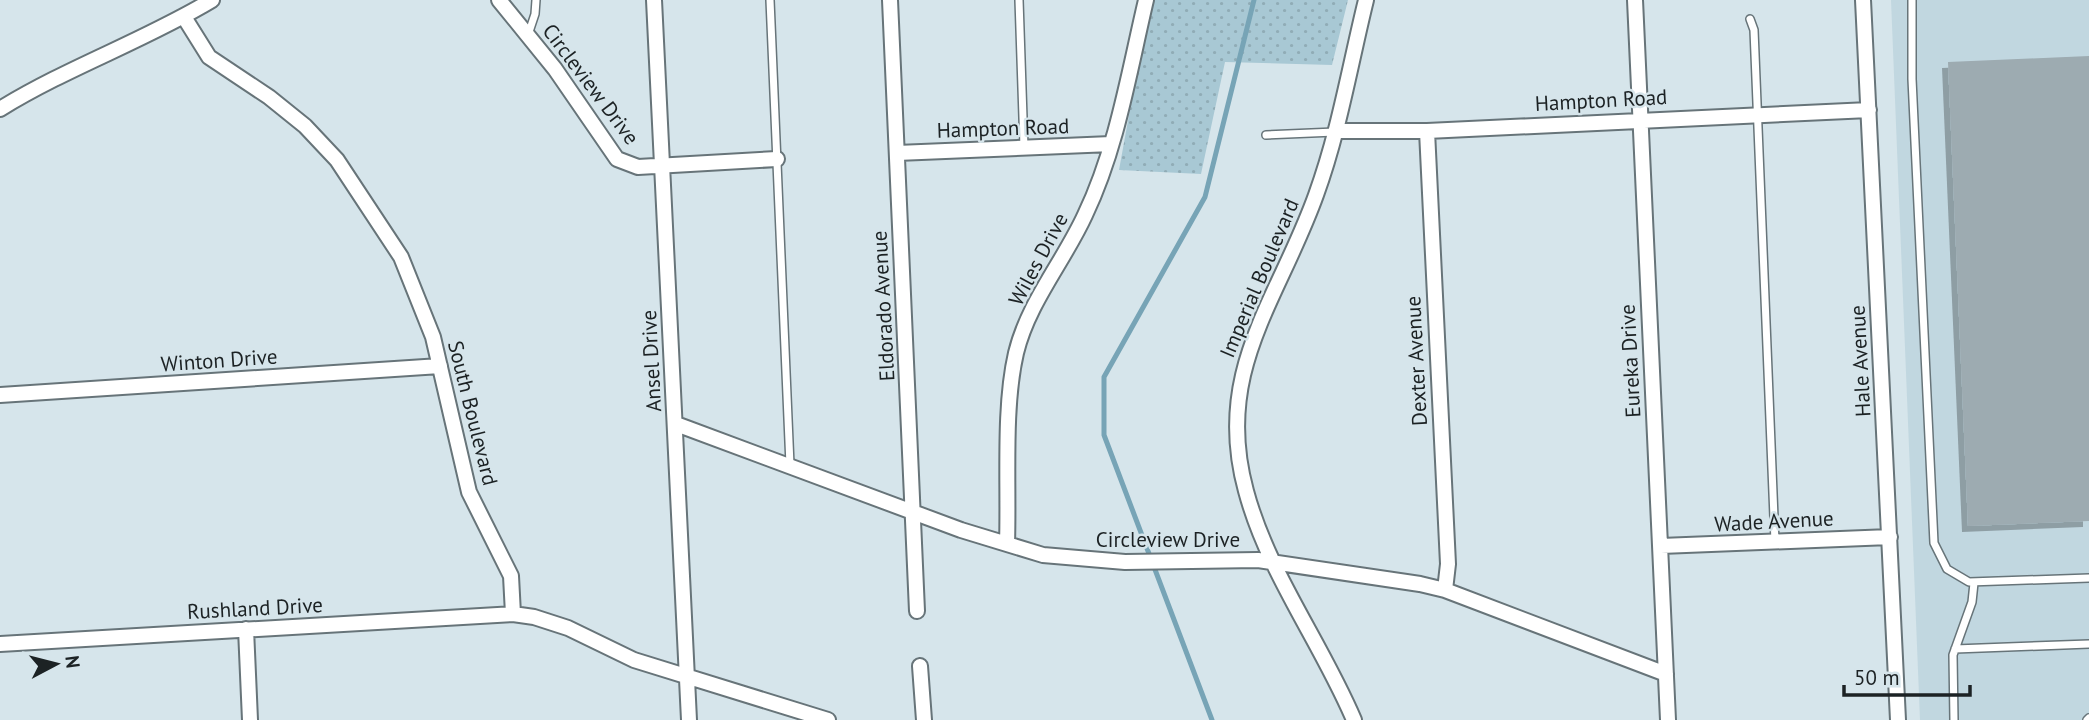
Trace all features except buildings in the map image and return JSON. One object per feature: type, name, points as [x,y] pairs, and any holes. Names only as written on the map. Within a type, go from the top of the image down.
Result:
[{"type":"street","points":[[0,109],[89,60],[184,17],[212,0]]},
{"type":"street","name":"Circleview Drive","points":[[499,0],[528,35],[617,159],[638,167],[662,165]]},
{"type":"street","name":"Ansel Drive","points":[[654,0],[689,720]]},
{"type":"street","name":"Eldorado Avenue","points":[[890,0],[917,611]]},
{"type":"street","name":"Wiles Drive","points":[[1007,544],[1011,387],[1016,352],[1036,304],[1085,216],[1111,144],[1146,0]]},
{"type":"street","name":"Imperial Boulevard","points":[[1354,720],[1259,532],[1239,460],[1237,398],[1242,368],[1253,337],[1317,194],[1336,131],[1366,0]]},
{"type":"street","name":"Eureka Drive","points":[[1635,0],[1668,720]]},
{"type":"street","name":"Hale Avenue","points":[[1863,0],[1898,720]]},
{"type":"street","name":"South Boulevard","points":[[184,17],[209,57],[270,97],[304,126],[344,171],[401,257],[418,293],[440,366],[469,492],[511,576],[513,614]]},
{"type":"street","name":"Hampton Road","points":[[1336,131],[1427,131],[1869,110]]},
{"type":"street","name":"Dexter Avenue","points":[[1427,131],[1448,564],[1445,590]]},
{"type":"street","name":"Hampton Road","points":[[897,153],[1111,144]]},
{"type":"street","points":[[662,165],[777,159]]},
{"type":"street","name":"Winton Drive","points":[[0,395],[440,366]]},
{"type":"street","name":"Circleview Drive","points":[[676,424],[1007,544],[1059,557],[1125,562],[1258,560],[1445,590],[1666,674]]},
{"type":"street","name":"Wade Avenue","points":[[1661,547],[1890,537]]},
{"type":"street","points":[[513,614],[534,617],[568,628],[634,660],[828,720]]},
{"type":"street","name":"Rushland Drive","points":[[0,644],[513,614]]},
{"type":"street","points":[[246,629],[250,720]]},
{"type":"street","points":[[920,667],[924,720]]},
{"type":"lane","points":[[528,35],[535,14],[536,0]]},
{"type":"lane","points":[[770,0],[790,465]]},
{"type":"lane","points":[[1019,0],[1024,148]]},
{"type":"lane","points":[[1912,0],[1912,79],[1934,543],[1947,569],[1956,577],[1974,583],[2089,578]]},
{"type":"lane","points":[[1750,19],[1754,30],[1758,114],[1774,542]]},
{"type":"lane","points":[[1266,135],[1336,131]]},
{"type":"lane","points":[[1954,720],[1955,649],[1972,602],[1974,583]]},
{"type":"lane","points":[[1955,649],[2089,643]]},
{"type":"shaded area","points":[[1150,0],[1348,0],[1332,65],[1225,62],[1201,174],[1119,170]]},
{"type":"shaded area","points":[[1891,0],[2089,0],[2089,720],[1920,720]]},
{"type":"waterway","points":[[1212,720],[1104,435],[1104,377],[1205,197],[1254,0]]}]
